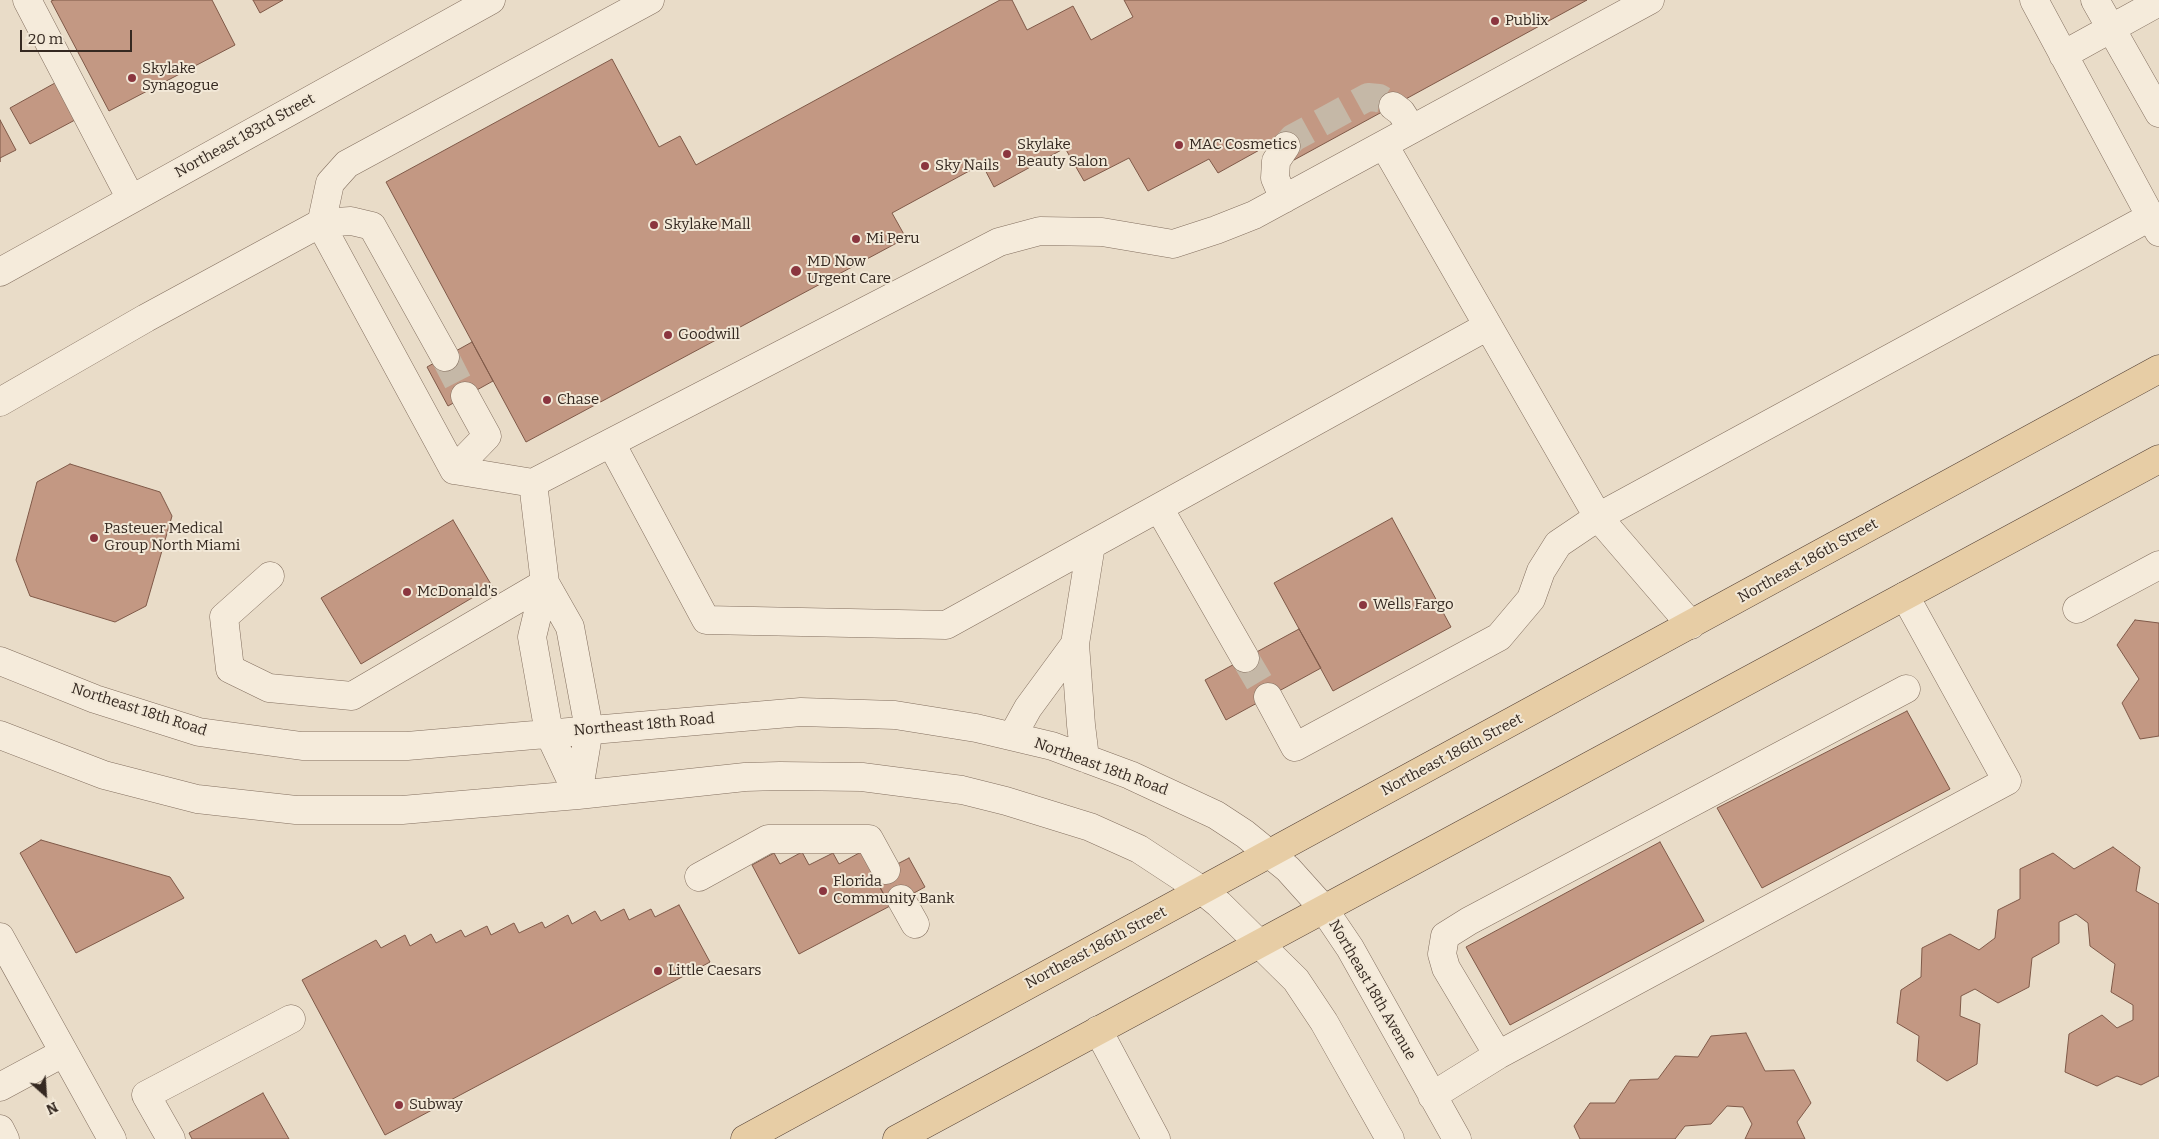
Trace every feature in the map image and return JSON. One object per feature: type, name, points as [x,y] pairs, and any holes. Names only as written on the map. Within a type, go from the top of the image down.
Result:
[{"type":"main road","name":"Northeast 186th Street","points":[[744,1139],[1271,854],[2159,369]]},
{"type":"main road","points":[[897,1139],[2159,459]]},
{"type":"street","points":[[27,0],[131,199]]},
{"type":"street","name":"Northeast 183rd Street","points":[[0,272],[491,0]]},
{"type":"street","points":[[454,470],[321,223],[330,184],[347,164],[650,0]]},
{"type":"street","points":[[454,470],[533,482],[999,242],[1040,231],[1102,232],[1173,244],[1254,215],[1650,0]]},
{"type":"street","points":[[1268,697],[1295,747],[1499,637],[1518,612],[1531,599],[1541,571],[1558,544],[1598,517],[2155,225],[2034,0]]},
{"type":"street","points":[[2095,0],[2159,113]]},
{"type":"street","points":[[2063,55],[2159,2]]},
{"type":"street","points":[[1393,106],[1400,112],[1412,129]]},
{"type":"street","points":[[1384,145],[1598,517],[1691,625]]},
{"type":"street","points":[[1284,199],[1275,178],[1276,161],[1286,146]]},
{"type":"street","points":[[0,402],[146,318],[321,223],[350,220],[372,226],[445,357]]},
{"type":"street","points":[[610,443],[706,620],[946,625],[1488,326]]},
{"type":"street","points":[[454,470],[487,436],[466,396]]},
{"type":"street","points":[[533,482],[545,583],[532,637],[549,733],[578,796]]},
{"type":"street","points":[[1159,508],[1245,658]]},
{"type":"street","points":[[1085,758],[1080,725],[1075,644],[1091,545]]},
{"type":"street","points":[[2077,608],[2159,565]]},
{"type":"street","points":[[270,576],[224,617],[230,669],[269,688],[352,696],[545,583]]},
{"type":"street","points":[[545,583],[570,627],[589,729],[578,796]]},
{"type":"street","points":[[1432,1096],[1498,1055],[2007,781],[1905,596]]},
{"type":"street","points":[[1013,736],[1028,708],[1075,644]]},
{"type":"street","name":"Northeast 18th Road","points":[[0,661],[95,699],[199,732],[292,745],[407,746],[753,715],[853,712],[922,718],[1013,736],[1130,774],[1216,816],[1245,834],[1271,854]]},
{"type":"street","points":[[1498,1055],[1446,968],[1442,954],[1445,936],[1468,921],[1906,690]]},
{"type":"street","points":[[0,735],[104,775],[197,799],[296,810],[402,810],[578,796],[712,780],[780,776],[862,777],[962,790],[1006,801],[1090,827],[1139,849],[1203,891],[1260,943],[1296,980],[1309,999],[1390,1139]]},
{"type":"street","points":[[699,877],[768,838],[869,839],[886,870]]},
{"type":"street","name":"Northeast 18th Avenue","points":[[1271,854],[1288,869],[1323,908],[1350,948],[1457,1139]]},
{"type":"street","points":[[902,899],[915,924]]},
{"type":"street","points":[[0,937],[112,1139]]},
{"type":"street","points":[[170,1139],[146,1095],[291,1018]]},
{"type":"street","points":[[1098,1030],[1156,1139]]},
{"type":"street","points":[[0,1087],[63,1053]]},
{"type":"street","points":[[0,1129],[5,1139]]},
{"type":"building","name":"Skylake Synagogue","points":[[212,0],[235,45],[109,111],[51,1]]},
{"type":"building","points":[[253,0],[283,0],[260,13]]},
{"type":"building","name":"Skylake Mall","points":[[1000,0],[1012,0],[1027,30],[1073,6],[1091,40],[1133,17],[1124,0],[1587,0],[1294,160],[1281,138],[1218,173],[1209,159],[1148,191],[1129,158],[1084,181],[1065,148],[994,187],[982,164],[892,213],[906,238],[526,442],[386,182],[612,59],[659,147],[680,136],[696,165]]},
{"type":"building","points":[[55,83],[75,120],[30,144],[10,108]]},
{"type":"building","points":[[0,120],[16,150],[0,158]]},
{"type":"building","points":[[472,342],[493,381],[448,406],[427,367]]},
{"type":"building","name":"Pasteuer Medical Group North Miami","points":[[70,464],[160,492],[172,516],[146,606],[115,622],[30,596],[16,560],[37,482]]},
{"type":"building","name":"Wells Fargo","points":[[1392,518],[1451,627],[1333,691],[1274,583]]},
{"type":"building","name":"McDonald's","points":[[453,520],[492,586],[361,664],[321,598]]},
{"type":"building","points":[[2135,620],[2159,623],[2159,736],[2140,739],[2122,703],[2139,679],[2117,645]]},
{"type":"building","points":[[1299,629],[1321,668],[1226,720],[1205,680]]},
{"type":"building","points":[[1907,711],[1950,789],[1762,888],[1717,808]]},
{"type":"building","points":[[41,840],[170,877],[184,898],[76,953],[20,853]]},
{"type":"building","points":[[1660,842],[1704,921],[1510,1025],[1466,947]]},
{"type":"building","points":[[2113,847],[2140,867],[2136,891],[2159,904],[2159,1076],[2141,1085],[2117,1076],[2097,1086],[2065,1072],[2069,1034],[2102,1015],[2117,1028],[2133,1020],[2133,1005],[2111,992],[2115,964],[2090,946],[2088,923],[2076,914],[2059,922],[2059,943],[2032,958],[2029,987],[1998,1003],[1975,989],[1961,996],[1960,1016],[1980,1024],[1977,1064],[1947,1081],[1917,1061],[1919,1036],[1897,1023],[1901,990],[1921,977],[1922,948],[1950,934],[1979,950],[1995,938],[1998,910],[2020,899],[2020,869],[2053,853],[2074,869]]},
{"type":"building","name":"Florida Community Bank","points":[[802,852],[809,865],[833,853],[839,864],[861,852],[890,906],[799,954],[752,865],[774,853],[780,864]]},
{"type":"building","points":[[909,858],[925,887],[890,906],[874,876]]},
{"type":"building","points":[[679,905],[710,962],[385,1135],[302,980],[376,940],[381,948],[405,935],[410,946],[431,934],[436,943],[461,930],[465,937],[487,926],[491,935],[514,923],[519,933],[542,922],[545,928],[568,915],[572,924],[595,911],[601,921],[624,909],[629,920],[651,909],[655,917]]},
{"type":"building","points":[[1746,1033],[1765,1071],[1794,1070],[1811,1103],[1797,1122],[1805,1139],[1745,1139],[1752,1124],[1743,1107],[1727,1106],[1711,1124],[1685,1126],[1675,1139],[1580,1139],[1574,1126],[1590,1103],[1615,1103],[1630,1080],[1658,1079],[1675,1056],[1698,1057],[1711,1036]]},
{"type":"building","points":[[263,1093],[289,1139],[192,1139],[189,1133]]},
{"type":"tunnel","points":[[1286,146],[1293,138],[1368,97],[1379,98],[1393,106]]},
{"type":"tunnel","points":[[445,357],[465,396]]},
{"type":"tunnel","points":[[1245,658],[1268,697]]},
{"type":"place","name":"Publix","points":[[1495,21]]},
{"type":"place","name":"Skylake Synagogue","points":[[132,78]]},
{"type":"place","name":"MAC Cosmetics","points":[[1179,145]]},
{"type":"place","name":"Skylake Beauty Salon","points":[[1007,154]]},
{"type":"place","name":"Sky Nails","points":[[925,166]]},
{"type":"place","name":"Skylake Mall","points":[[654,225]]},
{"type":"place","name":"Mi Peru","points":[[856,239]]},
{"type":"place","name":"MD Now Urgent Care","points":[[796,271]]},
{"type":"place","name":"Goodwill","points":[[668,335]]},
{"type":"place","name":"Chase","points":[[547,400]]},
{"type":"place","name":"Pasteuer Medical Group North Miami","points":[[94,538]]},
{"type":"place","name":"McDonald's","points":[[407,592]]},
{"type":"place","name":"Wells Fargo","points":[[1363,605]]},
{"type":"place","name":"Florida Community Bank","points":[[823,891]]},
{"type":"place","name":"Little Caesars","points":[[658,971]]},
{"type":"place","name":"Subway","points":[[399,1105]]}]
